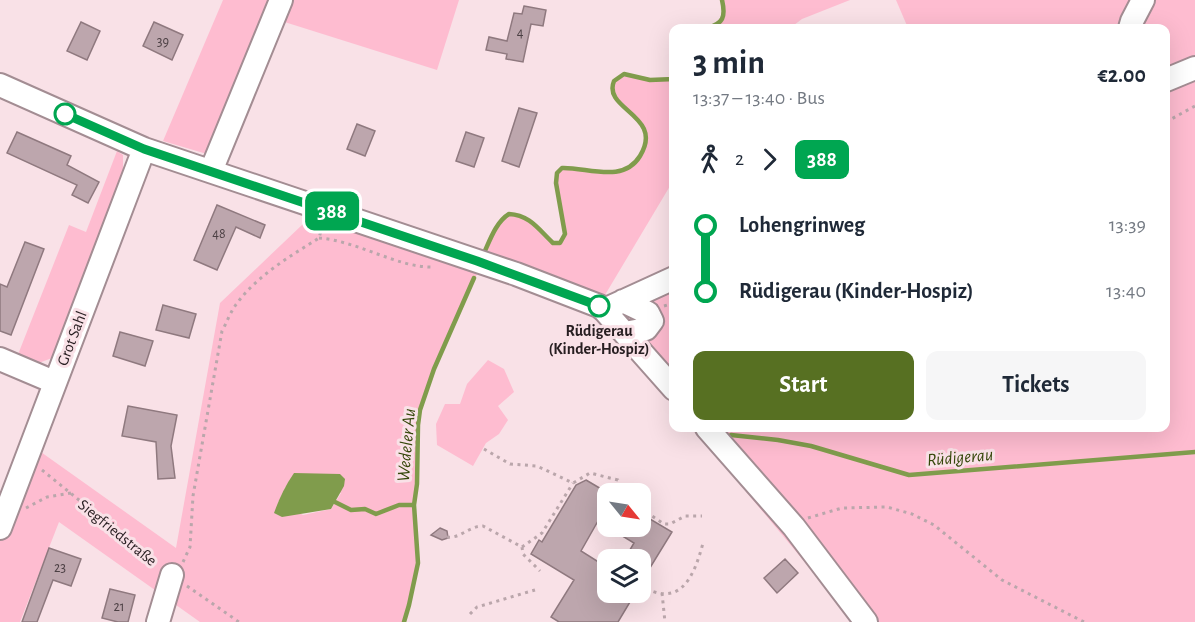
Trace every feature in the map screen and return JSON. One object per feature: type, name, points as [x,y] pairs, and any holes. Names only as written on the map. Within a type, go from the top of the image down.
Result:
[{"type":"street","points":[[211,171],[281,0]]},
{"type":"street","points":[[1131,24],[1143,0]]},
{"type":"street","points":[[1170,78],[1195,68]]},
{"type":"street","points":[[0,85],[144,149],[483,263],[614,305],[648,313],[652,317],[651,324],[646,329],[625,333]]},
{"type":"street","name":"Grot Sahl","points":[[2,521],[144,149]]},
{"type":"street","points":[[614,305],[669,280]]},
{"type":"street","points":[[614,305],[625,333],[669,383]]},
{"type":"street","points":[[0,359],[54,382]]},
{"type":"street","points":[[711,432],[794,527],[866,622]]},
{"type":"street","name":"Siegfriedstraße","points":[[158,622],[172,575]]},
{"type":"path","points":[[1170,120],[1195,106]]},
{"type":"path","points":[[319,238],[327,209]]},
{"type":"path","points":[[239,622],[172,575],[187,556],[190,547],[193,496],[222,331],[235,306],[254,284],[286,258],[319,238],[349,243],[420,267],[444,266]]},
{"type":"path","points":[[484,449],[510,464],[537,466],[573,483]]},
{"type":"path","name":"Siegfriedstraße","points":[[27,457],[172,575]]},
{"type":"path","points":[[522,548],[542,533],[573,483],[585,475],[597,474],[618,480],[620,483]]},
{"type":"path","points":[[2,521],[48,497],[71,494]]},
{"type":"path","points":[[794,527],[812,515],[842,508],[887,507],[912,514],[934,525],[1002,580],[1084,622]]},
{"type":"path","points":[[651,515],[664,524],[670,524],[685,516],[702,516]]},
{"type":"path","points":[[447,537],[453,538],[476,526],[483,526],[522,548]]},
{"type":"path","points":[[651,592],[655,594],[684,587],[692,578],[697,567],[703,543]]},
{"type":"path","points":[[522,548],[523,554],[540,571]]},
{"type":"path","points":[[470,614],[477,607],[535,590]]},
{"type":"path","points":[[662,593],[665,622]]},
{"type":"shaded area","points":[[223,0],[459,0],[437,70],[275,19],[217,157],[163,141]]},
{"type":"shaded area","points":[[722,0],[850,0],[802,19],[795,24],[717,24],[722,19],[724,11]]},
{"type":"shaded area","points":[[896,0],[1195,0],[1195,622],[866,622],[833,596],[696,432],[1170,432],[1170,24],[906,24]]},
{"type":"shaded area","points":[[624,74],[650,80],[669,79],[669,188],[599,305],[669,279],[669,399],[598,314],[482,263],[434,369],[420,410],[417,484],[414,502],[418,563],[404,622],[200,622],[59,522],[20,622],[0,622],[0,528],[31,445],[176,548],[220,303],[323,205],[484,253],[497,226],[509,214],[523,217],[553,243],[560,243],[565,234],[556,183],[557,173],[562,168],[604,172],[624,170],[633,165],[646,142],[645,131],[640,122],[617,99],[613,91],[614,81]],"holes":[[[285,487],[341,493],[331,509],[303,515],[278,502],[283,497]]]},
{"type":"shaded area","points":[[117,151],[123,155],[123,170],[52,358],[36,364],[17,357],[69,225],[86,232]]},
{"type":"shaded area","points":[[488,360],[504,369],[514,392],[498,406],[508,420],[499,434],[486,443],[473,466],[437,445],[436,424],[445,404],[460,404],[467,384]]},
{"type":"shaded area","points":[[294,473],[340,474],[345,479],[344,486],[331,509],[282,517],[274,513]]},
{"type":"building","points":[[524,6],[546,10],[543,26],[531,24],[523,62],[506,59],[507,54],[486,50],[489,37],[507,41],[514,13],[522,14]]},
{"type":"building","points":[[81,22],[100,31],[87,60],[67,51]]},
{"type":"building","points":[[154,22],[183,35],[172,60],[143,46]]},
{"type":"building","points":[[519,108],[537,113],[519,167],[502,161]]},
{"type":"building","points":[[357,124],[375,131],[365,156],[347,149]]},
{"type":"building","points":[[17,132],[71,156],[67,165],[99,182],[88,203],[72,195],[77,185],[7,153]]},
{"type":"building","points":[[466,132],[484,138],[474,167],[456,161]]},
{"type":"building","points":[[217,205],[265,225],[260,238],[236,227],[217,270],[194,260]]},
{"type":"building","points":[[25,242],[44,249],[11,335],[0,331],[0,284],[7,287]]},
{"type":"building","points":[[163,305],[196,314],[189,338],[156,330]]},
{"type":"building","points":[[120,332],[153,341],[145,366],[113,356]]},
{"type":"building","points":[[128,406],[177,415],[171,446],[175,478],[158,479],[156,442],[122,436]]},
{"type":"building","points":[[586,480],[597,486],[597,523],[581,551],[597,561],[597,603],[629,603],[618,622],[559,622],[551,617],[574,580],[531,554],[539,540],[542,542],[576,485]]},
{"type":"building","points":[[651,520],[672,532],[651,566],[651,549],[630,549],[634,543],[624,537],[651,537]]},
{"type":"building","points":[[440,528],[447,531],[448,538],[442,540],[431,535]]},
{"type":"building","points":[[49,548],[81,559],[71,586],[53,580],[37,622],[22,622]]},
{"type":"building","points":[[785,559],[798,573],[777,593],[764,578]]},
{"type":"building","points":[[110,589],[135,595],[128,622],[102,618]]},
{"type":"waterway","name":"Wedeler Au","points":[[717,24],[722,19],[724,11],[722,0]]},
{"type":"waterway","name":"Wedeler Au","points":[[484,253],[497,226],[509,214],[523,217],[553,243],[560,243],[565,234],[556,183],[557,173],[562,168],[604,172],[624,170],[633,165],[646,142],[645,131],[640,122],[617,99],[613,91],[614,81],[624,74],[650,80],[669,79]]},
{"type":"waterway","name":"Wedeler Au","points":[[404,622],[418,563],[414,505],[420,410],[434,369],[474,278]]},
{"type":"waterway","name":"Rüdigerau","points":[[731,435],[811,446],[909,475],[1195,452]]},
{"type":"waterway","points":[[335,502],[351,510],[365,509],[376,514],[399,505],[414,505]]},
{"type":"bus line","name":"388","points":[[65,114],[144,149],[516,274],[599,306]]},
{"type":"place","name":"Rüdigerau (Kinder-Hospiz)","points":[[599,306]]}]
